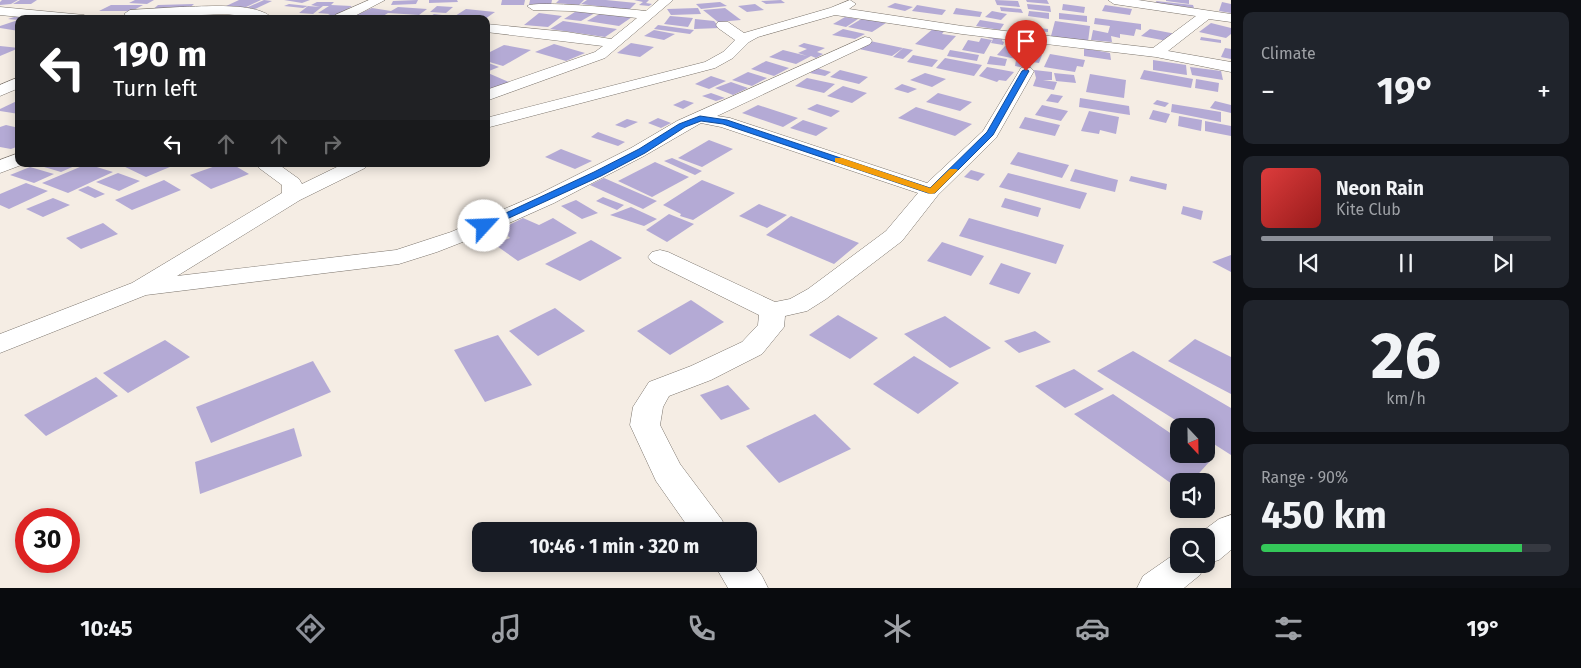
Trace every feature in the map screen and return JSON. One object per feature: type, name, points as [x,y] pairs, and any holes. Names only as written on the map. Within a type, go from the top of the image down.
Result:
[{"type":"street","points":[[126,15],[161,0]]},
{"type":"street","points":[[345,15],[379,0]]},
{"type":"street","points":[[490,94],[530,79],[567,69],[600,55],[667,0]]},
{"type":"street","points":[[490,122],[633,83],[648,82],[710,64],[728,55],[744,39],[753,34],[815,15],[835,11],[859,0]]},
{"type":"street","points":[[1114,0],[1231,18]]},
{"type":"street","points":[[533,6],[571,7],[648,15]]},
{"type":"street","points":[[793,7],[815,15]]},
{"type":"street","points":[[0,10],[45,15]]},
{"type":"street","points":[[137,15],[201,10],[250,12],[263,15]]},
{"type":"street","points":[[835,11],[928,25],[1156,53],[1231,67]]},
{"type":"street","points":[[0,18],[16,12]]},
{"type":"street","points":[[1156,53],[1207,14]]},
{"type":"street","points":[[723,25],[744,39]]},
{"type":"street","points":[[913,36],[928,25]]},
{"type":"street","points":[[490,28],[567,36],[613,43]]},
{"type":"street","points":[[141,288],[399,257],[437,246],[598,174],[642,151],[682,126],[713,117],[865,41]]},
{"type":"street","points":[[567,69],[592,76],[633,83]]},
{"type":"street","points":[[660,256],[772,311],[798,305],[894,236],[931,191],[990,134],[1026,71]]},
{"type":"street","points":[[0,91],[15,84]]},
{"type":"street","points":[[713,117],[931,191]]},
{"type":"street","points":[[0,167],[15,161]]},
{"type":"street","points":[[270,167],[292,183],[293,196]]},
{"type":"street","points":[[0,344],[141,288],[293,196],[352,167]]},
{"type":"street","points":[[704,522],[668,472],[645,425],[648,407],[659,389],[701,373],[752,348],[771,327],[772,311]]},
{"type":"street","points":[[1215,542],[1231,530]]},
{"type":"street","points":[[738,572],[749,588]]},
{"type":"street","points":[[1156,588],[1175,573]]},
{"type":"building","points":[[2,0],[18,0],[11,4],[0,5]]},
{"type":"building","points":[[20,0],[37,0],[31,4],[13,4]]},
{"type":"building","points":[[135,0],[154,0],[147,4],[129,3]]},
{"type":"building","points":[[239,0],[261,0],[242,9],[224,7]]},
{"type":"building","points":[[264,0],[272,1],[255,9],[246,8]]},
{"type":"building","points":[[284,0],[310,0],[302,3]]},
{"type":"building","points":[[418,0],[416,4],[391,5],[393,1]]},
{"type":"building","points":[[429,0],[457,0],[458,2],[429,3]]},
{"type":"building","points":[[502,0],[525,0],[524,5],[501,5]]},
{"type":"building","points":[[530,0],[552,0],[551,5],[529,5]]},
{"type":"building","points":[[559,0],[584,0],[579,5],[556,3]]},
{"type":"building","points":[[587,0],[636,3],[629,10],[581,4]]},
{"type":"building","points":[[634,0],[649,0],[646,3],[652,4],[649,6],[639,5],[643,2]]},
{"type":"building","points":[[781,0],[785,3],[766,4],[761,1]]},
{"type":"building","points":[[995,0],[1018,1],[1020,7],[997,5]]},
{"type":"building","points":[[1026,0],[1047,0],[1049,4],[1027,2]]},
{"type":"building","points":[[1189,0],[1189,4],[1166,1]]},
{"type":"building","points":[[1156,1],[1193,5],[1194,8],[1157,4]]},
{"type":"building","points":[[317,2],[334,2],[331,5],[352,6],[339,15],[318,13],[329,6],[323,6],[313,14],[299,13],[308,6],[320,7],[311,5]]},
{"type":"building","points":[[720,2],[727,6],[701,9],[696,4]]},
{"type":"building","points":[[1222,2],[1231,4],[1231,13],[1219,11]]},
{"type":"building","points":[[895,3],[913,7],[905,11],[887,7]]},
{"type":"building","points":[[194,4],[186,11],[150,12],[158,5]]},
{"type":"building","points":[[289,4],[308,6],[303,8],[284,6]]},
{"type":"building","points":[[755,4],[764,10],[747,12],[738,6]]},
{"type":"building","points":[[1027,4],[1050,6],[1051,12],[1028,9]]},
{"type":"building","points":[[1063,4],[1085,7],[1084,13],[1062,10]]},
{"type":"building","points":[[111,5],[143,5],[132,11],[99,11]]},
{"type":"building","points":[[917,5],[946,10],[942,15],[912,11]]},
{"type":"building","points":[[1105,5],[1132,9],[1130,15],[1102,11]]},
{"type":"building","points":[[437,6],[453,7],[446,13],[430,12]]},
{"type":"building","points":[[398,7],[427,9],[419,15],[388,13],[385,15],[356,15],[372,8],[391,11]]},
{"type":"building","points":[[1000,7],[1021,9],[1023,13],[1001,11]]},
{"type":"building","points":[[698,8],[701,14],[671,15],[667,9]]},
{"type":"building","points":[[725,8],[741,20],[718,22],[703,10]]},
{"type":"building","points":[[956,8],[982,12],[980,17],[953,14]]},
{"type":"building","points":[[466,9],[495,12],[490,16],[457,15]]},
{"type":"building","points":[[578,10],[595,13],[581,21],[564,19]]},
{"type":"building","points":[[992,11],[1007,14],[1001,20],[985,17]]},
{"type":"building","points":[[1029,11],[1049,13],[1049,19],[1028,16]]},
{"type":"building","points":[[539,13],[562,16],[548,27],[524,25]]},
{"type":"building","points":[[601,13],[632,17],[619,26],[587,21]]},
{"type":"building","points":[[1059,13],[1087,16],[1087,22],[1059,19]]},
{"type":"building","points":[[670,16],[693,18],[688,27],[664,24]]},
{"type":"building","points":[[845,17],[858,19],[846,27],[833,24]]},
{"type":"building","points":[[863,18],[886,23],[872,32],[848,27]]},
{"type":"building","points":[[1095,18],[1141,24],[1141,30],[1136,29],[1134,36],[1120,34],[1120,38],[1111,36],[1112,42],[1091,40],[1093,30],[1108,33],[1110,26],[1094,24]]},
{"type":"building","points":[[695,19],[714,21],[720,28],[694,29]]},
{"type":"building","points":[[980,20],[1004,24],[1000,30],[976,26]]},
{"type":"building","points":[[15,21],[15,30],[0,28],[0,26]]},
{"type":"building","points":[[563,21],[617,29],[605,37],[550,29]]},
{"type":"building","points":[[1055,21],[1090,26],[1088,42],[1051,36]]},
{"type":"building","points":[[1211,23],[1231,28],[1231,34],[1226,38],[1199,32]]},
{"type":"building","points":[[658,25],[694,30],[690,34],[654,29]]},
{"type":"building","points":[[1026,27],[1048,29],[1048,32],[1026,30]]},
{"type":"building","points":[[934,28],[945,30],[942,34],[956,36],[943,50],[915,44]]},
{"type":"building","points":[[843,29],[865,34],[855,39],[832,35]]},
{"type":"building","points":[[1150,29],[1176,34],[1167,41],[1141,36]]},
{"type":"building","points":[[654,30],[675,34],[664,40],[644,36]]},
{"type":"building","points":[[990,36],[1003,38],[1003,45],[991,43],[993,39],[988,38]]},
{"type":"building","points":[[1201,37],[1221,40],[1221,43],[1200,40]]},
{"type":"building","points":[[981,38],[992,40],[984,54],[962,50],[968,40],[979,42]]},
{"type":"building","points":[[870,41],[903,48],[892,56],[859,49]]},
{"type":"building","points":[[631,43],[654,47],[640,57],[617,53]]},
{"type":"building","points":[[804,43],[825,48],[817,52],[823,54],[816,58],[811,56],[796,64],[769,57],[783,50],[807,56],[798,53],[807,49],[798,46]]},
{"type":"building","points":[[554,44],[585,53],[566,61],[535,52]]},
{"type":"building","points":[[504,45],[531,50],[503,66],[490,62],[490,52]]},
{"type":"building","points":[[0,46],[15,48],[15,50],[0,56]]},
{"type":"building","points":[[1005,46],[1024,49],[1016,59],[997,55]]},
{"type":"building","points":[[903,48],[913,50],[903,59],[893,57]]},
{"type":"building","points":[[1084,48],[1110,53],[1111,60],[1084,56]]},
{"type":"building","points":[[1225,48],[1231,49],[1231,59],[1221,57]]},
{"type":"building","points":[[1025,49],[1041,52],[1040,54],[1042,55],[1039,63],[1032,62],[1030,69],[1015,66],[1016,60],[1019,60]]},
{"type":"building","points":[[950,50],[979,55],[977,61],[947,56]]},
{"type":"building","points":[[1050,54],[1085,60],[1083,67],[1077,66],[1075,72],[1044,67]]},
{"type":"building","points":[[913,55],[938,60],[932,67],[907,62]]},
{"type":"building","points":[[990,56],[1007,59],[1005,66],[987,64]]},
{"type":"building","points":[[945,58],[982,65],[974,76],[936,68]]},
{"type":"building","points":[[1153,60],[1186,65],[1187,75],[1153,70]]},
{"type":"building","points":[[766,61],[789,68],[774,76],[751,69]]},
{"type":"building","points":[[490,64],[499,67],[490,71]]},
{"type":"building","points":[[987,67],[1014,72],[1006,81],[999,80],[997,82],[979,76]]},
{"type":"building","points":[[1190,67],[1221,71],[1223,80],[1192,75]]},
{"type":"building","points":[[817,68],[831,72],[825,76],[810,73]]},
{"type":"building","points":[[840,70],[868,77],[859,84],[830,77]]},
{"type":"building","points":[[1034,70],[1052,72],[1052,80],[1043,80],[1057,82],[1054,90],[1033,86],[1036,78]]},
{"type":"building","points":[[1144,70],[1193,79],[1191,88],[1140,79]]},
{"type":"building","points":[[748,72],[767,78],[752,86],[732,80]]},
{"type":"building","points":[[925,73],[946,79],[932,87],[910,80]]},
{"type":"building","points":[[1054,73],[1074,75],[1076,83],[1056,81]]},
{"type":"building","points":[[490,74],[511,83],[490,90]]},
{"type":"building","points":[[1090,74],[1126,80],[1124,98],[1086,92]]},
{"type":"building","points":[[711,76],[726,81],[709,89],[695,84]]},
{"type":"building","points":[[807,78],[835,84],[824,93],[795,86]]},
{"type":"building","points":[[1196,79],[1219,83],[1218,92],[1195,88]]},
{"type":"building","points":[[731,82],[748,88],[733,95],[715,88]]},
{"type":"building","points":[[902,84],[917,89],[908,93],[894,89]]},
{"type":"building","points":[[843,86],[867,93],[852,103],[827,96]]},
{"type":"building","points":[[711,93],[725,98],[716,101],[702,96]]},
{"type":"building","points":[[938,93],[972,102],[960,111],[926,102]]},
{"type":"building","points":[[1051,94],[1063,96],[1058,103],[1046,101]]},
{"type":"building","points":[[1080,98],[1129,106],[1130,115],[1079,107]]},
{"type":"building","points":[[684,100],[694,103],[683,109],[673,105]]},
{"type":"building","points":[[1157,100],[1169,103],[1165,107],[1153,104]]},
{"type":"building","points":[[1215,101],[1231,105],[1231,113],[1210,108]]},
{"type":"building","points":[[15,102],[15,113],[0,111],[0,109]]},
{"type":"building","points":[[817,104],[840,111],[831,117],[807,109]]},
{"type":"building","points":[[1172,104],[1221,112],[1221,122],[1171,112]]},
{"type":"building","points":[[758,105],[798,118],[783,127],[742,113]]},
{"type":"building","points":[[1042,105],[1068,111],[1061,121],[1035,115]]},
{"type":"building","points":[[916,107],[972,124],[955,136],[898,118]]},
{"type":"building","points":[[1153,110],[1170,114],[1166,123],[1149,119]]},
{"type":"building","points":[[1089,111],[1119,117],[1116,134],[1100,130],[1099,134],[1081,131]]},
{"type":"building","points":[[1179,116],[1202,120],[1201,131],[1178,126]]},
{"type":"building","points":[[1025,117],[1060,125],[1055,136],[1019,128]]},
{"type":"building","points":[[658,118],[671,123],[661,128],[648,123]]},
{"type":"building","points":[[627,119],[638,122],[625,128],[615,125]]},
{"type":"building","points":[[803,120],[828,128],[816,136],[790,128]]},
{"type":"building","points":[[1205,121],[1231,126],[1231,136],[1205,131]]},
{"type":"building","points":[[6,125],[15,127],[15,148],[11,149],[0,147],[0,127]]},
{"type":"building","points":[[598,132],[625,142],[618,146],[591,137]]},
{"type":"building","points":[[709,140],[733,149],[702,167],[678,158]]},
{"type":"building","points":[[561,149],[592,161],[575,169],[545,157]]},
{"type":"building","points":[[1018,152],[1069,165],[1062,178],[1010,164]]},
{"type":"building","points":[[672,158],[702,171],[695,175],[664,161]]},
{"type":"building","points":[[655,162],[689,177],[652,197],[618,181]]},
{"type":"building","points":[[30,167],[54,174],[34,183],[10,175]]},
{"type":"building","points":[[44,167],[72,167],[61,172]]},
{"type":"building","points":[[80,167],[97,167],[113,172],[68,193],[42,183]]},
{"type":"building","points":[[125,167],[170,167],[146,177]]},
{"type":"building","points":[[213,167],[237,167],[249,174],[211,189],[190,175]]},
{"type":"building","points":[[1075,169],[1118,180],[1115,192],[1070,181]]},
{"type":"building","points":[[971,170],[985,174],[978,181],[964,177]]},
{"type":"building","points":[[118,173],[140,181],[119,191],[96,182]]},
{"type":"building","points":[[1008,173],[1087,193],[1080,209],[999,187]]},
{"type":"building","points":[[1131,176],[1167,184],[1166,190],[1129,181]]},
{"type":"building","points":[[604,178],[657,201],[643,209],[590,185]]},
{"type":"building","points":[[164,180],[181,190],[132,210],[115,200]]},
{"type":"building","points":[[702,180],[735,193],[693,220],[680,216],[681,214],[663,205]]},
{"type":"building","points":[[26,183],[48,191],[9,209],[0,205],[0,194]]},
{"type":"building","points":[[88,186],[105,194],[95,198],[78,190]]},
{"type":"building","points":[[603,197],[624,205],[617,210],[596,201]]},
{"type":"building","points":[[53,198],[70,205],[43,217],[26,209]]},
{"type":"building","points":[[1005,198],[1041,208],[1038,217],[1001,207]]},
{"type":"building","points":[[576,200],[598,213],[582,219],[561,206]]},
{"type":"building","points":[[759,204],[787,215],[767,228],[739,216]]},
{"type":"building","points":[[1183,206],[1203,211],[1201,220],[1181,214]]},
{"type":"building","points":[[631,207],[657,219],[644,226],[610,215]]},
{"type":"building","points":[[669,214],[694,224],[667,242],[646,230]]},
{"type":"building","points":[[791,216],[859,243],[834,264],[766,235]]},
{"type":"building","points":[[523,218],[539,225],[553,218],[577,233],[518,261],[494,244],[510,238],[501,229]]},
{"type":"building","points":[[969,218],[1064,245],[1056,264],[959,236]]},
{"type":"building","points":[[103,223],[118,234],[81,249],[66,238]]},
{"type":"building","points":[[591,240],[622,258],[580,281],[545,264]]},
{"type":"building","points":[[942,242],[984,256],[971,276],[927,261]]},
{"type":"building","points":[[1231,255],[1231,272],[1212,262]]},
{"type":"building","points":[[1001,263],[1031,273],[1019,294],[989,284]]},
{"type":"building","points":[[691,300],[724,322],[670,355],[637,331]]},
{"type":"building","points":[[555,308],[585,331],[538,356],[509,331]]},
{"type":"building","points":[[838,315],[878,338],[850,359],[809,335]]},
{"type":"building","points":[[945,316],[991,348],[950,368],[904,334]]},
{"type":"building","points":[[1035,331],[1051,342],[1019,353],[1004,341]]},
{"type":"building","points":[[498,335],[532,385],[485,402],[454,350]]},
{"type":"building","points":[[1195,339],[1231,357],[1231,394],[1168,361]]},
{"type":"building","points":[[165,340],[190,357],[128,393],[103,373]]},
{"type":"building","points":[[1133,351],[1231,408],[1231,455],[1215,445],[1215,418],[1172,418],[1097,371]]},
{"type":"building","points":[[914,356],[959,383],[918,414],[873,384]]},
{"type":"building","points":[[313,361],[331,392],[211,443],[196,407]]},
{"type":"building","points":[[1074,369],[1104,389],[1065,408],[1035,386]]},
{"type":"building","points":[[96,377],[118,396],[46,436],[24,415]]},
{"type":"building","points":[[728,385],[750,409],[721,420],[700,395]]},
{"type":"building","points":[[1113,394],[1170,433],[1170,463],[1208,463],[1199,473],[1170,473],[1170,483],[1074,414]]},
{"type":"building","points":[[815,414],[851,449],[779,483],[746,446]]},
{"type":"building","points":[[294,428],[302,456],[200,494],[195,462]]},
{"type":"slow traffic","points":[[839,160],[931,191],[953,170]]},
{"type":"route","points":[[484,226],[598,174],[642,151],[682,126],[700,118],[724,122],[931,191],[990,134],[1026,71]]}]
